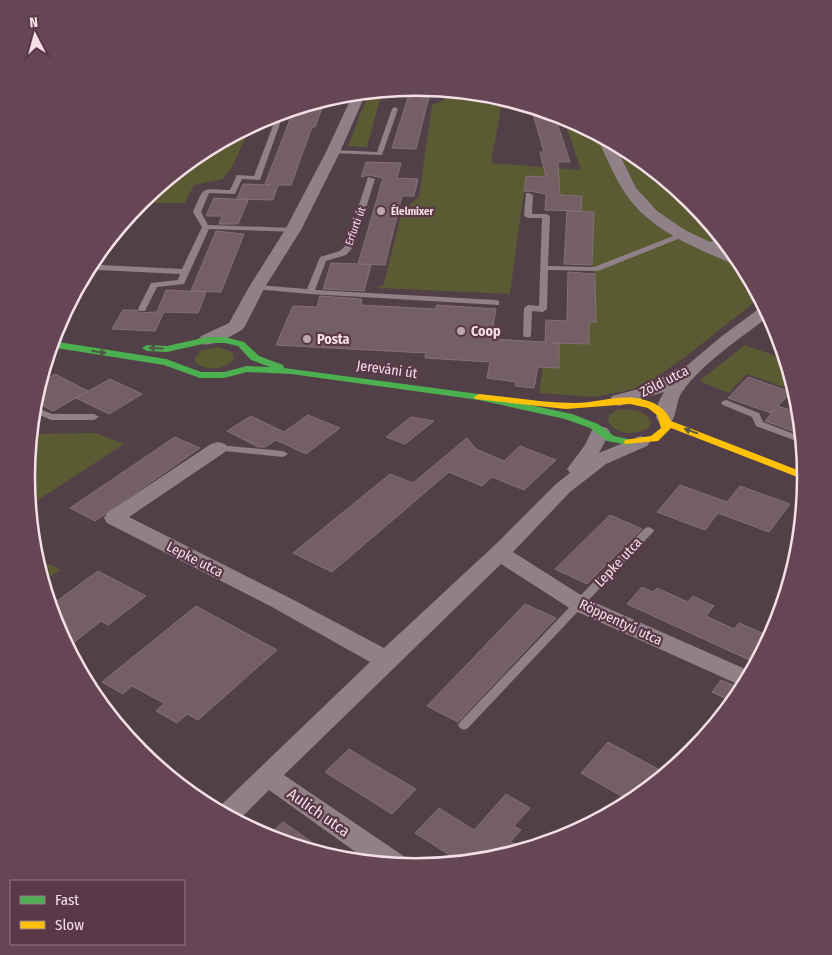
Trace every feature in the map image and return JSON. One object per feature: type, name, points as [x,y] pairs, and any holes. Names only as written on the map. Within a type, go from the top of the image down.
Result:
[{"type":"street","points":[[183,368],[179,362],[184,350],[236,326],[257,287],[293,230],[333,152],[356,102]]},
{"type":"street","points":[[610,151],[630,190],[644,208],[684,235],[715,243]]},
{"type":"street","name":"Zöld utca","points":[[666,420],[666,407],[673,391],[707,357],[760,314]]},
{"type":"street","points":[[235,371],[248,360],[236,326]]},
{"type":"street","name":"Jereváni út","points":[[63,335],[160,349],[225,340],[245,349],[261,361],[291,371]]},
{"type":"street","name":"Jereváni út","points":[[59,345],[154,359],[200,375],[224,375],[235,371],[256,369],[291,371],[479,397],[576,406],[614,401],[642,402],[660,411],[666,420],[768,464]]},
{"type":"street","name":"Zöld utca","points":[[614,401],[652,390],[707,357]]},
{"type":"street","name":"Jereváni út","points":[[479,397],[546,410],[597,429],[611,438],[625,442],[669,440]]},
{"type":"street","points":[[232,811],[386,660],[500,553],[563,488],[594,446],[597,429],[593,415],[596,410],[614,401]]},
{"type":"street","points":[[563,488],[600,460],[647,441],[666,429],[666,420]]},
{"type":"street","name":"Jereváni út","points":[[685,442],[768,464],[797,474]]},
{"type":"street","name":"Lepke utca","points":[[218,448],[114,518],[280,602],[386,660]]},
{"type":"street","name":"Röppentyű utca","points":[[500,553],[579,604],[741,677]]},
{"type":"street","name":"Aulich utca","points":[[267,776],[384,857]]},
{"type":"lane","points":[[333,152],[380,154],[395,109]]},
{"type":"lane","points":[[206,227],[197,212],[206,191],[232,192],[240,177],[256,178],[277,123]]},
{"type":"lane","name":"Erfurti út","points":[[310,292],[323,259],[343,254],[350,246],[371,179]]},
{"type":"lane","points":[[527,335],[528,308],[543,309],[546,216],[528,216],[529,195]]},
{"type":"lane","points":[[206,227],[293,230]]},
{"type":"lane","points":[[142,310],[154,284],[181,282],[206,227]]},
{"type":"lane","points":[[545,268],[595,269],[684,235]]},
{"type":"lane","points":[[98,267],[186,272]]},
{"type":"lane","points":[[257,287],[496,303]]},
{"type":"lane","points":[[726,403],[756,415],[759,424],[795,437]]},
{"type":"lane","points":[[41,412],[51,417],[94,416]]},
{"type":"lane","points":[[218,448],[283,454]]},
{"type":"lane","name":"Lepke utca","points":[[464,725],[649,530]]},
{"type":"shaded area","points":[[445,97],[501,106],[491,163],[581,170],[567,128],[585,136],[628,161],[667,191],[702,226],[733,266],[754,302],[685,357],[654,379],[634,389],[594,397],[539,393],[543,367],[559,368],[559,343],[589,344],[589,322],[596,322],[595,274],[592,266],[594,212],[581,211],[582,196],[560,195],[559,178],[526,176],[510,294],[378,288],[384,284],[402,211],[419,197],[432,105],[444,100]]},
{"type":"shaded area","points":[[382,98],[367,147],[348,146],[366,100]]},
{"type":"shaded area","points":[[246,137],[231,169],[223,179],[194,185],[185,203],[152,203],[184,175]]},
{"type":"shaded area","points":[[745,345],[777,356],[786,388],[747,374],[729,393],[699,381]]},
{"type":"shaded area","points":[[218,347],[232,352],[234,358],[231,362],[221,367],[210,368],[195,362],[195,358],[200,351]]},
{"type":"shaded area","points":[[617,410],[639,411],[647,416],[651,422],[649,428],[627,433],[621,432],[612,426],[608,421],[609,415]]},
{"type":"shaded area","points":[[95,433],[124,444],[36,501],[35,477],[38,434]]},
{"type":"shaded area","points":[[44,562],[60,570],[48,578]]},
{"type":"building","points":[[408,96],[429,97],[416,149],[392,148]]},
{"type":"building","points":[[322,108],[315,127],[312,127],[291,185],[278,185],[273,200],[237,199],[243,184],[270,185],[265,184],[290,118]]},
{"type":"building","points":[[533,115],[558,124],[570,162],[558,162],[560,195],[582,196],[581,211],[545,210],[546,194],[524,192],[526,176],[546,177],[540,152],[544,152]]},
{"type":"building","points":[[366,162],[401,163],[397,178],[418,179],[414,196],[402,196],[385,265],[360,264],[371,265],[364,291],[323,289],[331,263],[358,264],[383,178],[369,175],[361,177]]},
{"type":"building","points":[[214,198],[248,200],[238,224],[219,224],[222,216],[206,216]]},
{"type":"building","points":[[567,211],[594,212],[592,265],[564,264]]},
{"type":"building","points":[[216,231],[244,234],[221,292],[191,291]]},
{"type":"building","points":[[568,272],[595,274],[596,322],[589,322],[589,344],[559,343],[559,368],[538,367],[534,388],[515,386],[516,382],[487,378],[490,362],[425,358],[426,353],[276,345],[293,306],[317,307],[320,296],[362,299],[361,305],[435,309],[437,305],[496,309],[491,339],[545,342],[546,320],[567,321]]},
{"type":"building","points":[[166,290],[206,292],[198,313],[164,312],[155,331],[112,329],[123,310],[137,310],[139,313],[157,312]]},
{"type":"building","points":[[55,374],[88,391],[53,411],[42,405],[48,378]]},
{"type":"building","points":[[748,377],[787,391],[788,395],[778,406],[791,410],[794,432],[765,421],[775,409],[771,413],[728,398]]},
{"type":"building","points":[[110,379],[142,394],[109,414],[76,398]]},
{"type":"building","points":[[308,415],[340,428],[306,454],[276,440],[265,447],[258,447],[227,431],[251,416],[284,432]]},
{"type":"building","points":[[411,417],[434,421],[405,444],[386,437]]},
{"type":"building","points":[[175,437],[200,448],[95,521],[70,508]]},
{"type":"building","points":[[467,438],[476,449],[504,461],[520,446],[556,460],[524,490],[492,477],[482,486],[449,472],[332,572],[293,553],[390,474],[413,483]]},
{"type":"building","points":[[680,485],[727,502],[740,486],[790,504],[769,532],[718,513],[705,530],[657,512]]},
{"type":"building","points":[[610,515],[642,529],[587,584],[555,569]]},
{"type":"building","points":[[98,571],[146,596],[108,625],[101,621],[73,643],[56,602]]},
{"type":"building","points":[[642,587],[653,592],[657,588],[688,602],[693,596],[714,606],[706,616],[734,629],[739,623],[763,634],[750,660],[627,604]]},
{"type":"building","points":[[525,604],[556,618],[458,722],[427,706]]},
{"type":"building","points":[[196,606],[277,650],[198,720],[187,714],[177,723],[156,711],[164,703],[132,686],[123,694],[102,682]]},
{"type":"building","points":[[721,680],[735,686],[726,699],[712,692]]},
{"type":"building","points":[[608,742],[660,770],[623,797],[581,773]]},
{"type":"building","points":[[349,749],[416,789],[392,814],[325,772]]},
{"type":"building","points":[[506,794],[530,808],[514,826],[521,830],[510,842],[516,844],[514,846],[452,857],[415,833],[439,808],[474,830]]},
{"type":"building","points":[[283,822],[318,846],[294,838],[274,830]]},
{"type":"traffic: fast","points":[[147,348],[167,349],[207,340],[225,340],[241,344],[255,358],[279,367]]},
{"type":"traffic: fast","points":[[59,345],[166,362],[200,375],[224,375],[247,369],[291,371],[479,397],[568,416],[594,426],[611,439],[629,442]]},
{"type":"traffic: slow","points":[[479,397],[566,406],[630,401],[647,404],[664,416],[666,429],[654,439],[629,442]]},
{"type":"traffic: slow","points":[[667,423],[797,473]]},
{"type":"place","name":"Élelmixer","points":[[381,211]]},
{"type":"place","name":"Coop","points":[[461,331]]},
{"type":"place","name":"Posta","points":[[307,339]]}]
